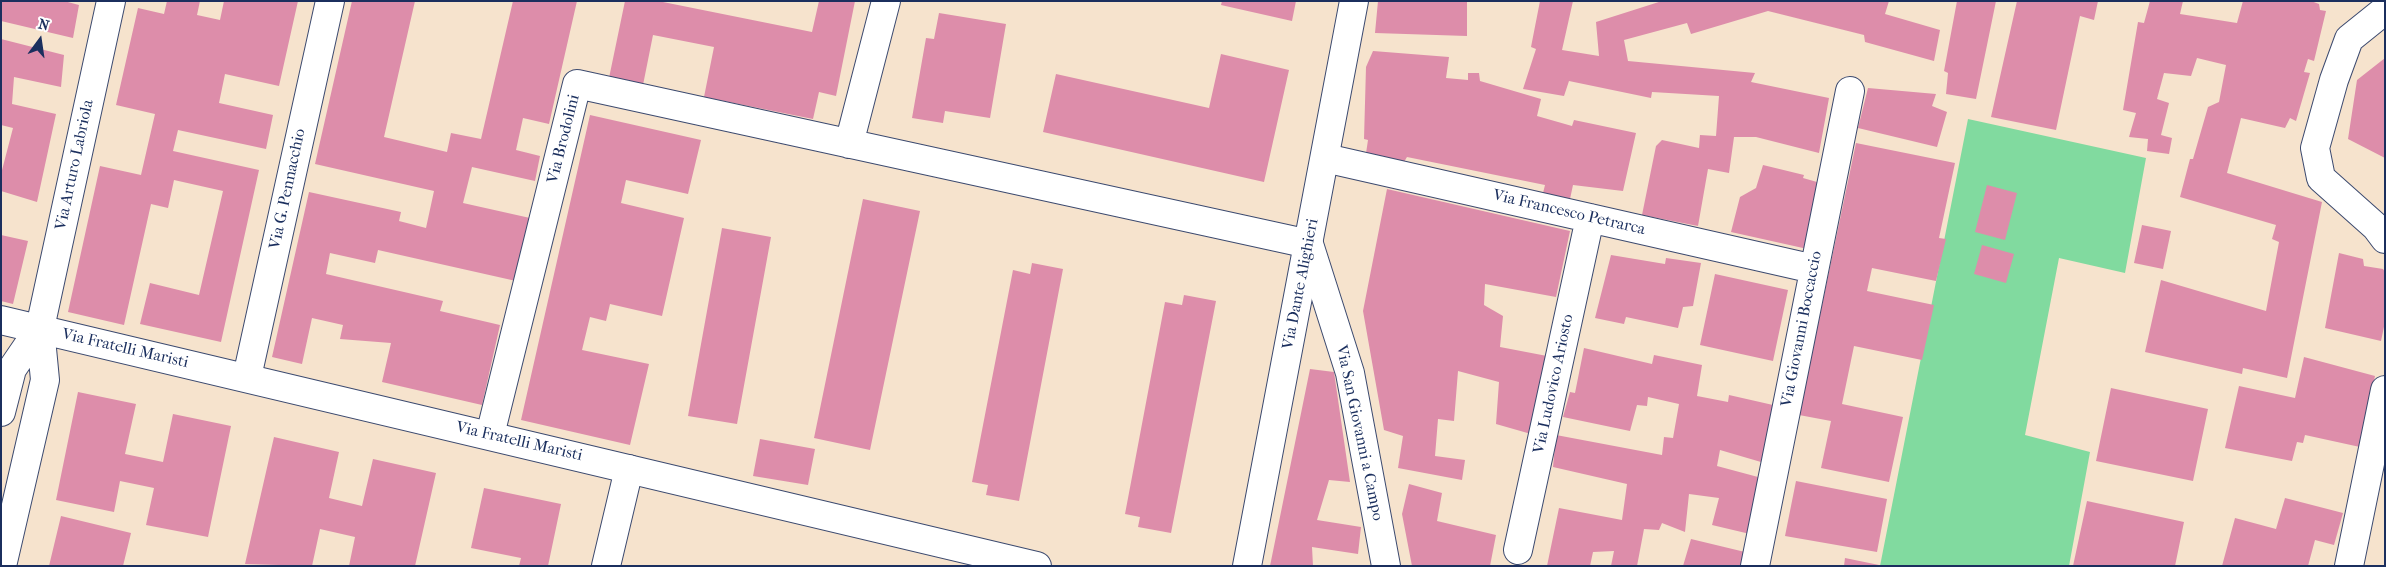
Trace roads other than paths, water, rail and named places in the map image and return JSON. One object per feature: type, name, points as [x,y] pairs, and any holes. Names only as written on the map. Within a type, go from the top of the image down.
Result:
[{"type":"street","name":"Via Arturo Labriola","points":[[40,328],[111,1]]},
{"type":"street","name":"Via G. Pennacchio","points":[[246,377],[330,1]]},
{"type":"street","points":[[886,1],[849,144],[1309,244]]},
{"type":"street","name":"Via Dante Alighieri","points":[[1247,566],[1354,1]]},
{"type":"street","points":[[2385,10],[2349,39],[2334,80],[2315,148],[2322,178],[2376,227],[2385,239]]},
{"type":"street","name":"Via Brodolini","points":[[490,435],[577,84],[849,144]]},
{"type":"street","name":"Via Giovanni Boccaccio","points":[[1755,566],[1850,91]]},
{"type":"street","name":"Via Francesco Petrarca","points":[[1325,158],[1814,269]]},
{"type":"street","name":"Via Ludovico Ariosto","points":[[1518,550],[1590,218]]},
{"type":"street","name":"Via San Giovanni a Campo","points":[[1309,244],[1350,373],[1386,566]]},
{"type":"street","name":"Via Fratelli Maristi","points":[[1,320],[1037,566]]},
{"type":"street","points":[[1,412],[12,369],[40,328]]},
{"type":"street","points":[[2,566],[45,380],[40,328]]},
{"type":"street","points":[[2350,566],[2385,390]]},
{"type":"street","points":[[606,566],[629,469]]}]
